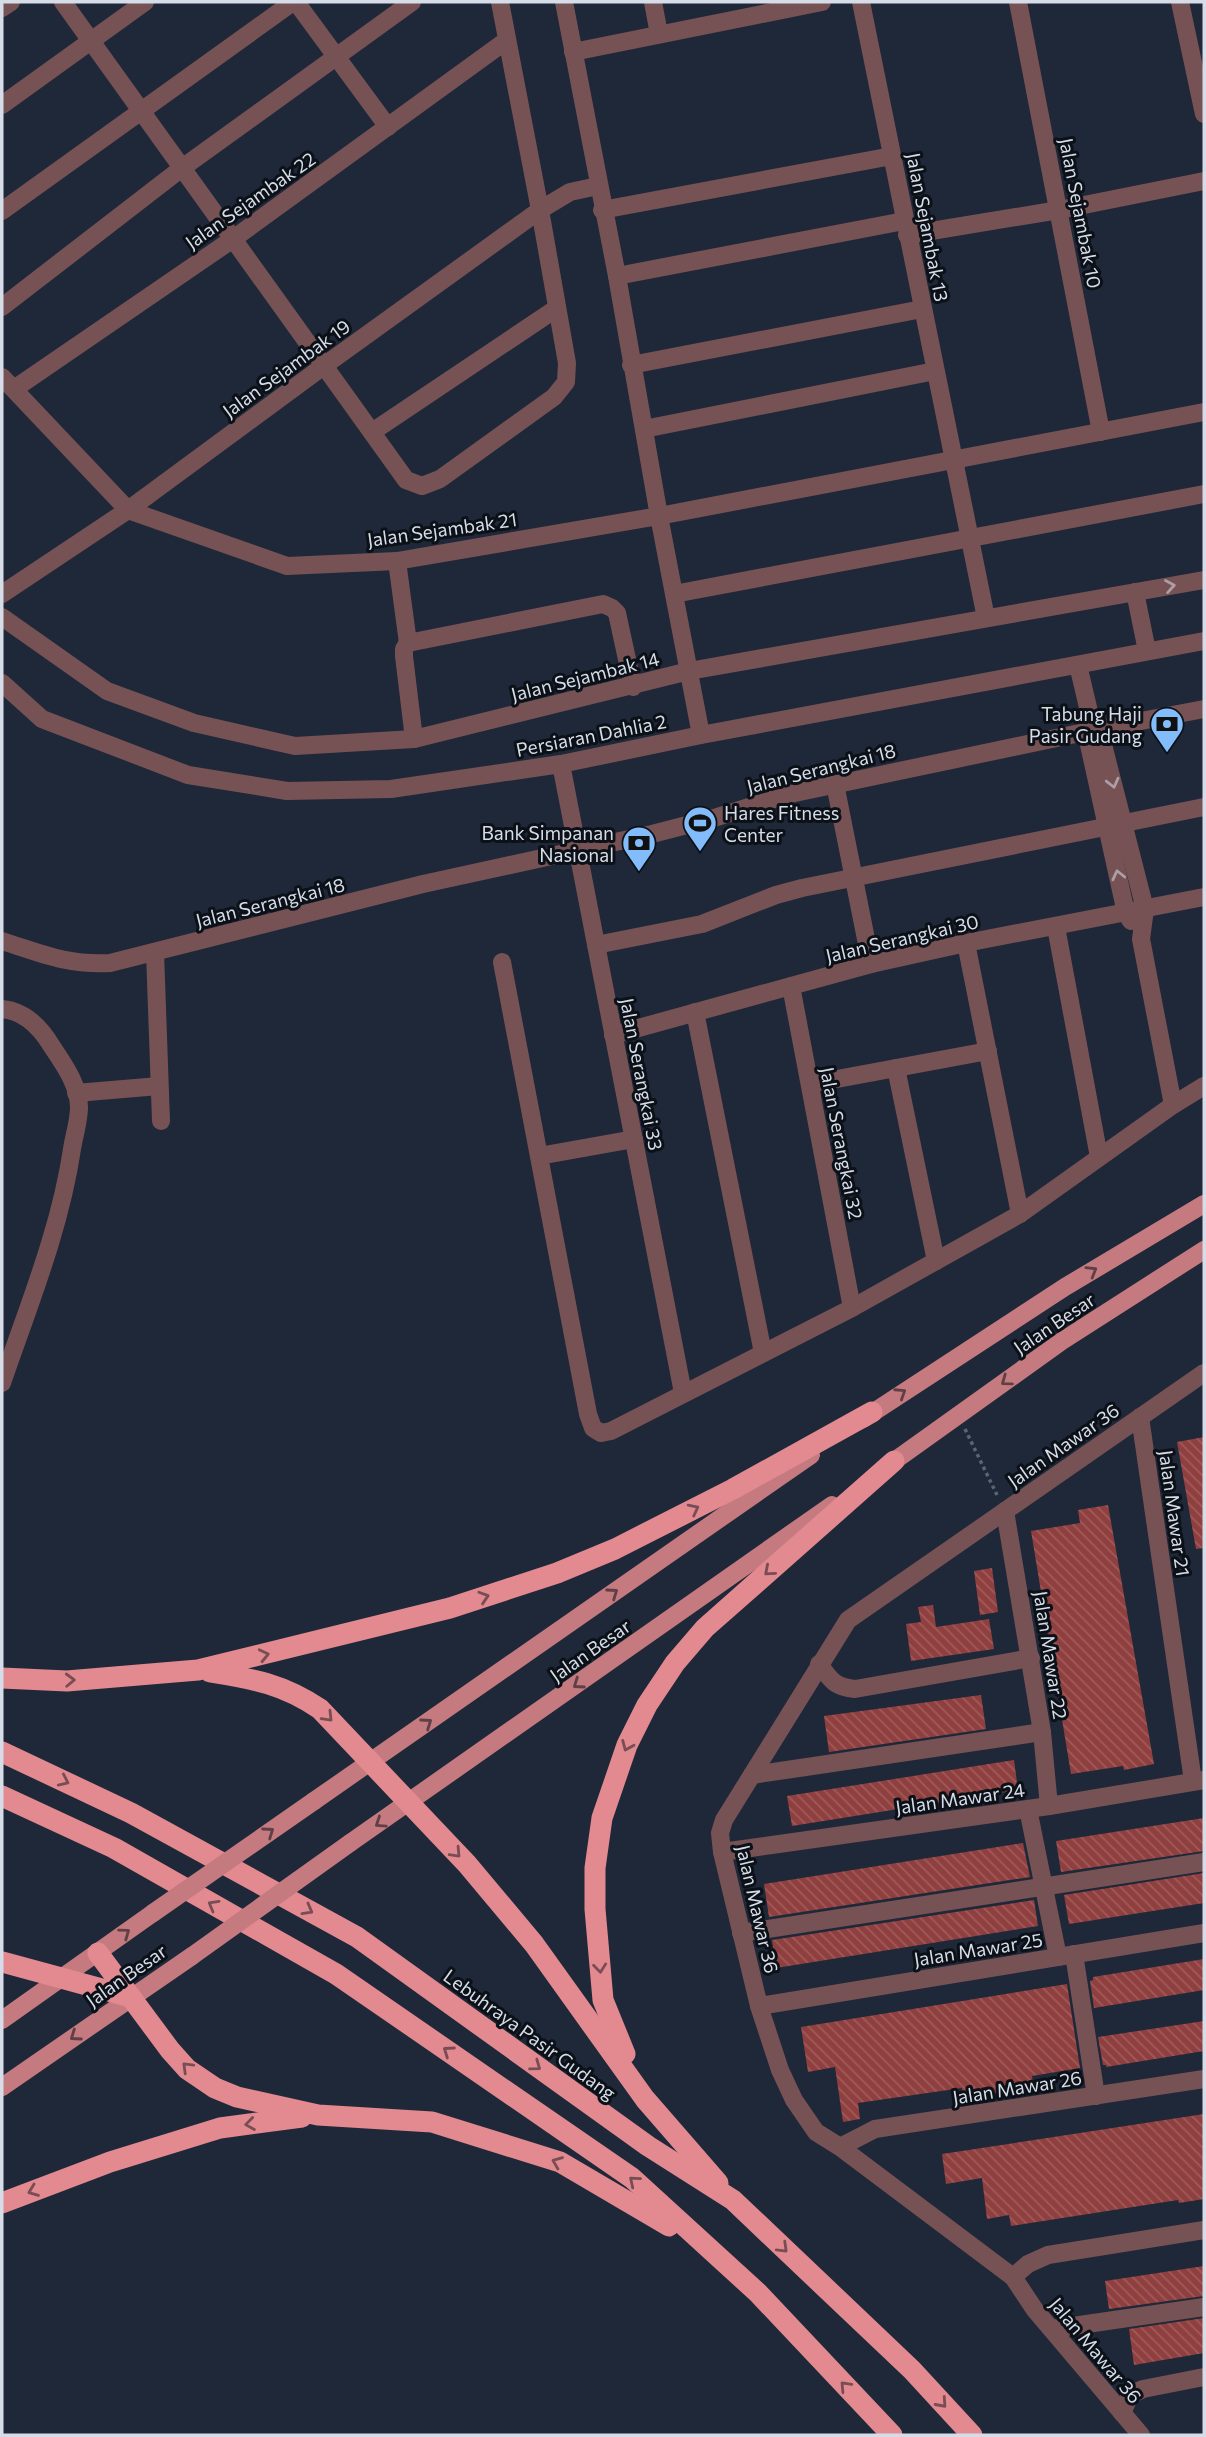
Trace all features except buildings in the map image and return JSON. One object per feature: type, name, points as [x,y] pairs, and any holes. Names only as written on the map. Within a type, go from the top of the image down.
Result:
[{"type":"highway","points":[[2,1678],[67,1681],[198,1670],[450,1608],[557,1573],[659,1527],[873,1412]]},
{"type":"highway","points":[[645,2099],[603,2000],[595,1909],[595,1868],[602,1818],[627,1745],[647,1705],[675,1663],[705,1628],[894,1461]]},
{"type":"highway","points":[[198,1670],[262,1680],[301,1696],[320,1709],[467,1864],[534,1944],[645,2099],[733,2200]]},
{"type":"highway","name":"Lebuhraya Pasir Gudang","points":[[2,1752],[131,1813],[357,1937],[648,2146],[733,2200],[912,2370],[972,2435]]},
{"type":"highway","points":[[2,1796],[114,1848],[336,1975],[632,2178],[758,2293],[892,2435]]},
{"type":"highway","points":[[98,1953],[170,2050],[187,2069],[215,2088],[237,2097],[318,2115],[432,2122],[560,2162],[644,2210],[758,2293]]},
{"type":"highway","points":[[2,1962],[131,1997]]},
{"type":"highway","points":[[2,2203],[110,2162],[220,2128],[318,2115]]},
{"type":"main road","name":"Jalan Besar","points":[[2,2020],[873,1412],[1065,1287],[1204,1205]]},
{"type":"main road","name":"Jalan Besar","points":[[2,2087],[1062,1341],[1204,1250]]},
{"type":"street","points":[[2,8],[11,2]]},
{"type":"street","points":[[64,2],[406,480],[422,486],[440,480],[554,397],[566,382],[567,363],[500,2]]},
{"type":"street","points":[[2,105],[145,2]]},
{"type":"street","points":[[2,211],[294,2],[338,56],[388,127]]},
{"type":"street","points":[[2,307],[182,168],[412,2]]},
{"type":"street","points":[[564,2],[701,735]]},
{"type":"street","points":[[653,2],[659,34]]},
{"type":"street","points":[[573,52],[659,34],[742,9],[822,2]]},
{"type":"street","name":"Jalan Sejambak 13","points":[[861,2],[986,618]]},
{"type":"street","name":"Jalan Sejambak 10","points":[[1018,2],[1101,432]]},
{"type":"street","points":[[1180,2],[1204,114]]},
{"type":"street","name":"Jalan Sejambak 22","points":[[8,383],[233,239],[508,40]]},
{"type":"street","points":[[602,210],[892,156]]},
{"type":"street","points":[[617,276],[906,228],[1059,210],[1204,181]]},
{"type":"street","name":"Jalan Sejambak 19","points":[[2,594],[128,510],[540,210],[570,192],[598,186]]},
{"type":"street","points":[[372,432],[557,308]]},
{"type":"street","points":[[631,365],[922,309]]},
{"type":"street","points":[[644,429],[935,371]]},
{"type":"street","name":"Jalan Sejambak 21","points":[[8,383],[128,510],[287,566],[397,561],[659,516]]},
{"type":"street","points":[[659,516],[1204,412]]},
{"type":"street","points":[[674,594],[1204,494]]},
{"type":"street","points":[[397,561],[408,643],[404,656],[414,739]]},
{"type":"street","name":"Jalan Sejambak 14","points":[[2,617],[107,691],[194,723],[295,746],[414,739],[689,671],[1204,580]]},
{"type":"street","points":[[1135,592],[1147,651]]},
{"type":"street","points":[[408,643],[603,604],[617,613],[633,687]]},
{"type":"street","name":"Persiaran Dahlia 2","points":[[2,683],[42,719],[188,775],[287,791],[391,789],[561,764],[701,735],[1204,641]]},
{"type":"street","points":[[1077,665],[1115,824],[1145,909],[1141,939],[1173,1105]]},
{"type":"street","name":"Jalan Serangkai 18","points":[[2,940],[62,961],[82,964],[110,963],[423,884],[578,851],[714,818],[759,802],[835,783],[1092,727],[1204,709]]},
{"type":"street","name":"Jalan Serangkai 33","points":[[561,764],[683,1392]]},
{"type":"street","points":[[835,783],[871,964]]},
{"type":"street","points":[[596,945],[702,924],[776,895],[1204,807]]},
{"type":"street","points":[[1115,824],[1126,913],[1141,939]]},
{"type":"street","name":"Jalan Serangkai 30","points":[[613,1035],[871,964],[1204,897]]},
{"type":"street","points":[[1056,927],[1099,1157]]},
{"type":"street","points":[[966,943],[1020,1214]]},
{"type":"street","points":[[155,952],[161,1121]]},
{"type":"street","points":[[502,962],[588,1414],[593,1428],[601,1433],[611,1431],[852,1308],[1020,1214],[1173,1105],[1204,1086]]},
{"type":"street","name":"Jalan Serangkai 32","points":[[791,986],[852,1308]]},
{"type":"street","points":[[2,1009],[25,1016],[44,1034],[61,1059],[79,1106],[69,1168],[54,1228],[2,1383]]},
{"type":"street","points":[[695,1012],[762,1353]]},
{"type":"street","points":[[810,1084],[988,1051]]},
{"type":"street","points":[[896,1068],[936,1261]]},
{"type":"street","points":[[76,1093],[159,1086]]},
{"type":"street","points":[[539,1156],[634,1139]]},
{"type":"street","name":"Jalan Mawar 36","points":[[1141,2435],[1052,2329],[1013,2277],[840,2147],[816,2132],[794,2100],[780,2070],[759,2006],[722,1852],[720,1833],[724,1820],[848,1619],[1204,1373]]},
{"type":"street","name":"Jalan Mawar 21","points":[[1140,1417],[1199,1780]]},
{"type":"street","name":"Jalan Mawar 22","points":[[1005,1511],[1031,1658],[1049,1806]]},
{"type":"street","points":[[819,1664],[840,1688],[855,1689],[1031,1658]]},
{"type":"street","points":[[752,1775],[1042,1732]]},
{"type":"street","name":"Jalan Mawar 24","points":[[722,1852],[1049,1806],[1199,1780]]},
{"type":"street","points":[[1028,1809],[1044,1886],[1066,1956],[1096,2096]]},
{"type":"street","points":[[741,1933],[1204,1862]]},
{"type":"street","name":"Jalan Mawar 25","points":[[759,2006],[1204,1933]]},
{"type":"street","name":"Jalan Mawar 26","points":[[840,2147],[876,2129],[1204,2080]]},
{"type":"street","points":[[1013,2277],[1028,2264],[1048,2255],[1204,2230]]},
{"type":"street","points":[[1052,2329],[1204,2307]]},
{"type":"street","points":[[1122,2413],[1130,2395],[1143,2389],[1204,2377]]},
{"type":"path","points":[[960,1414],[971,1445],[1005,1511]]},
{"type":"place","name":"Tabung Haji Pasir Gudang","points":[[1167,754]]},
{"type":"place","name":"Hares Fitness Center","points":[[700,853]]},
{"type":"place","name":"Bank Simpanan Nasional","points":[[639,873]]}]
